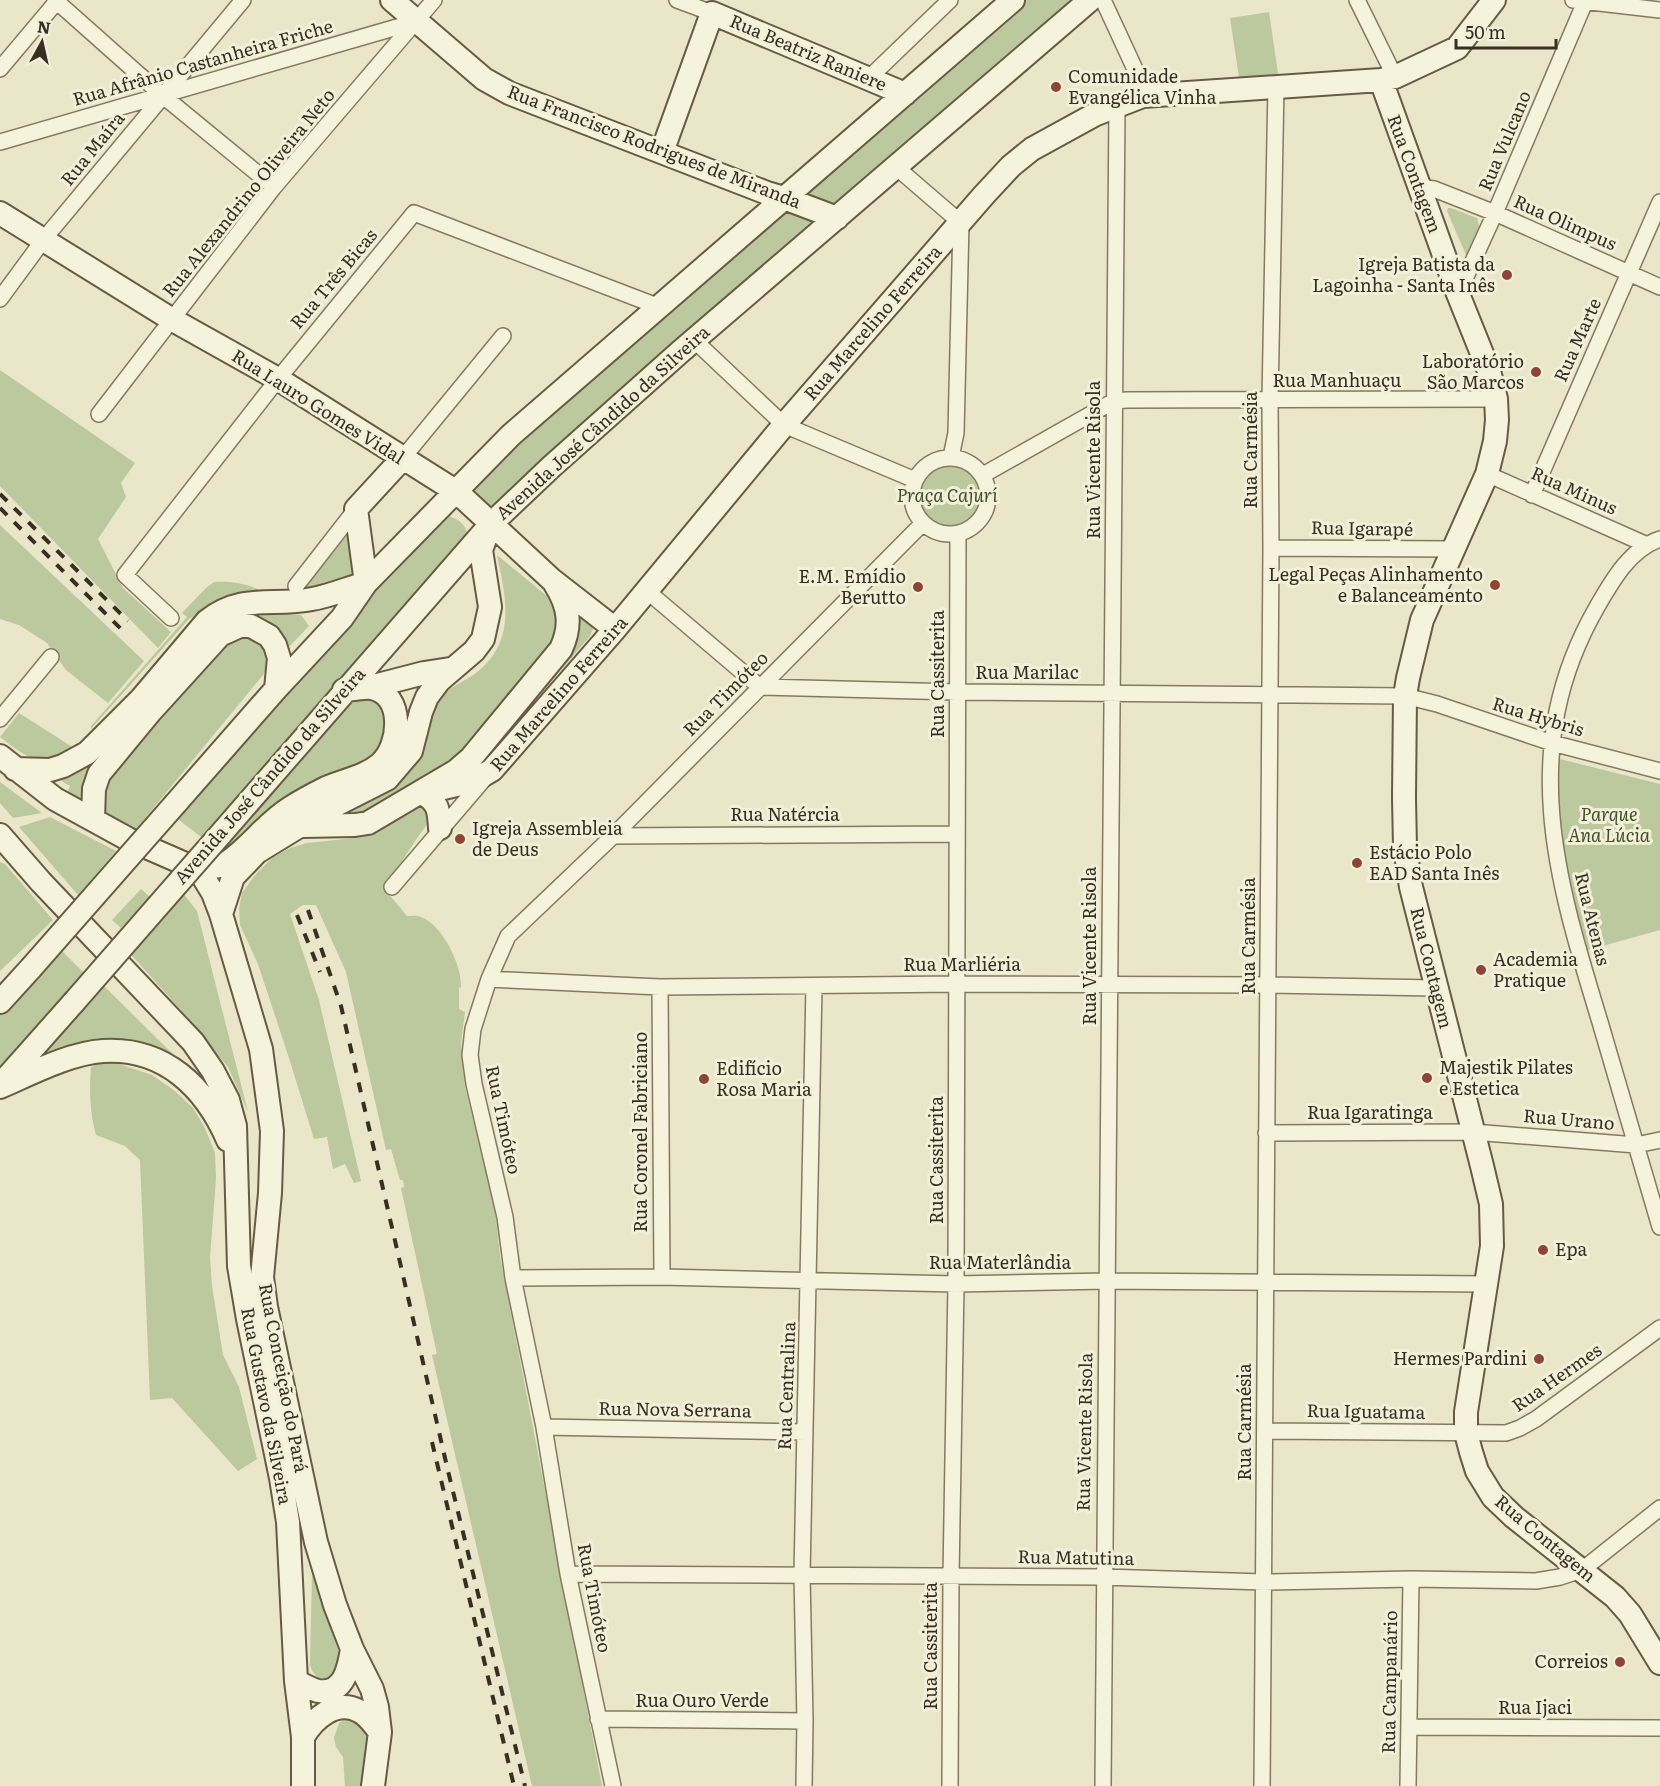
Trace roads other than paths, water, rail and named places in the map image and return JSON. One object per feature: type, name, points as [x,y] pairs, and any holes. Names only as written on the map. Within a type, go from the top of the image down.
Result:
[{"type":"main road","name":"Rua Francisco Rodrigues de Miranda","points":[[392,0],[484,79],[509,93],[837,218]]},
{"type":"main road","points":[[0,1002],[276,689],[342,618],[366,583],[511,435],[657,306],[1013,0]]},
{"type":"main road","name":"Avenida José Cândido da Silveira","points":[[0,1086],[491,524],[551,467],[695,341],[1090,0]]},
{"type":"main road","name":"Rua Marcelino Ferreira","points":[[492,770],[615,629],[784,425],[1011,166],[1032,149],[1094,115],[1143,96],[1388,78],[1457,48],[1494,0]]},
{"type":"main road","name":"Rua Beatriz Raniere","points":[[712,13],[905,94]]},
{"type":"main road","points":[[662,152],[712,13]]},
{"type":"main road","name":"Rua Contagem","points":[[1388,78],[1420,188],[1488,371],[1496,399],[1495,441],[1487,474],[1422,620],[1405,696],[1405,848],[1411,887],[1491,1204],[1492,1246],[1466,1412],[1466,1433],[1477,1471],[1493,1497],[1514,1517],[1615,1597],[1630,1614],[1660,1663]]},
{"type":"main road","name":"Rua Lauro Gomes Vidal","points":[[0,213],[171,319],[278,379],[457,492],[552,580],[615,629]]},
{"type":"main road","points":[[366,583],[356,509],[402,459]]},
{"type":"main road","points":[[221,914],[233,877],[257,852],[298,826],[387,779],[411,751],[427,697],[450,669],[474,651],[483,639],[488,620],[489,598],[481,550],[491,524]]},
{"type":"main road","points":[[298,826],[368,823],[456,771],[471,758],[561,649],[566,637],[568,614],[560,592],[552,580]]},
{"type":"main road","points":[[7,763],[50,770],[87,753],[141,699],[207,621],[219,612],[239,604],[311,600],[366,583]]},
{"type":"main road","points":[[93,819],[94,789],[99,774],[151,711],[220,635],[240,626],[250,626],[269,636],[279,658],[276,689]]},
{"type":"main road","points":[[344,690],[370,687],[424,673],[450,669]]},
{"type":"main road","points":[[7,763],[55,799],[128,839],[199,870],[220,866],[228,862],[291,807],[327,788],[364,774],[382,763],[391,748],[398,718],[384,694],[370,687]]},
{"type":"main road","points":[[421,792],[455,787],[480,778],[492,770]]},
{"type":"main road","points":[[421,792],[434,800],[439,813],[440,828]]},
{"type":"main road","points":[[0,835],[41,882]]},
{"type":"main road","points":[[0,854],[7,856],[41,882]]},
{"type":"main road","name":"Rua Conceição do Pará","points":[[199,870],[213,892],[221,914],[261,1049],[272,1131],[270,1193],[262,1277],[266,1307],[316,1542],[334,1605],[372,1689],[380,1732],[373,1786]]},
{"type":"main road","name":"Rua Gustavo da Silveira","points":[[41,882],[193,1042],[213,1071],[228,1100],[235,1126],[238,1165],[239,1266],[288,1522],[296,1681],[303,1737],[303,1786]]},
{"type":"main road","points":[[0,981],[27,972]]},
{"type":"main road","points":[[0,1086],[42,1068],[103,1051],[135,1053],[151,1058],[183,1075],[205,1099],[215,1113],[238,1165]]},
{"type":"main road","points":[[296,1681],[318,1691],[333,1690],[345,1679],[352,1649]]},
{"type":"main road","points":[[303,1737],[311,1723],[336,1708],[360,1711],[380,1732]]},
{"type":"street","points":[[0,69],[57,0],[162,95],[274,187]]},
{"type":"street","name":"Rua Maíra","points":[[0,298],[44,239],[243,0]]},
{"type":"street","name":"Rua Alexandrino Oliveira Neto","points":[[99,414],[274,187],[434,0]]},
{"type":"street","name":"Rua Beatriz Raniere","points":[[677,0],[712,13]]},
{"type":"street","points":[[869,78],[950,0]]},
{"type":"street","points":[[1103,0],[1140,80],[1143,96]]},
{"type":"street","points":[[1357,0],[1388,78]]},
{"type":"street","points":[[1579,1],[1660,10]]},
{"type":"street","name":"Rua Vulcano","points":[[1458,294],[1496,213],[1579,1]]},
{"type":"street","name":"Rua Afrânio Castanheira Friche","points":[[0,142],[418,21]]},
{"type":"street","name":"Rua Carmésia","points":[[1262,1786],[1272,548],[1270,400],[1276,86]]},
{"type":"street","name":"Rua Vicente Risola","points":[[1102,1786],[1117,106]]},
{"type":"street","points":[[896,167],[961,223],[956,433],[951,457]]},
{"type":"street","name":"Rua Olimpus","points":[[1420,188],[1434,189],[1496,213],[1660,286]]},
{"type":"street","name":"Rua Marte","points":[[1532,495],[1660,202]]},
{"type":"street","name":"Rua Três Bicas","points":[[171,618],[126,575],[278,379],[414,213],[657,306]]},
{"type":"street","points":[[402,459],[503,336]]},
{"type":"street","points":[[695,341],[784,425],[915,480]]},
{"type":"street","name":"Rua Manhuaçu","points":[[983,475],[1114,401],[1496,399]]},
{"type":"street","points":[[951,457],[975,466],[983,475],[989,495],[984,516],[977,524],[958,534],[939,533],[923,523],[916,513],[912,502],[915,480],[921,470],[930,463],[951,457]]},
{"type":"street","name":"Rua Minus","points":[[1487,474],[1645,544]]},
{"type":"street","points":[[296,586],[356,509]]},
{"type":"street","name":"Rua Timóteo","points":[[613,1786],[568,1574],[544,1427],[513,1278],[505,1217],[474,1084],[470,1055],[473,1029],[489,979],[508,936],[613,836],[923,523]]},
{"type":"street","name":"Rua Cassiterita","points":[[950,1786],[956,1284],[958,534]]},
{"type":"street","name":"Rua Atenas","points":[[1660,539],[1645,544],[1620,571],[1588,624],[1570,663],[1559,698],[1552,743],[1549,799],[1555,847],[1574,936],[1660,1227]]},
{"type":"street","name":"Rua Igarapé","points":[[1272,548],[1453,549]]},
{"type":"street","points":[[647,591],[760,687]]},
{"type":"street","points":[[0,719],[51,657]]},
{"type":"street","name":"Rua Marilac","points":[[760,687],[957,692],[1405,696]]},
{"type":"street","name":"Rua Hybris","points":[[1405,696],[1437,704],[1552,743],[1660,771]]},
{"type":"street","name":"Rua Marcelino Ferreira","points":[[392,887],[440,828],[492,770]]},
{"type":"street","name":"Rua Natércia","points":[[613,836],[957,834]]},
{"type":"street","name":"Rua Marliéria","points":[[489,979],[660,987],[957,984],[1436,988]]},
{"type":"street","name":"Rua Centralina","points":[[804,1786],[802,1575],[814,986]]},
{"type":"street","name":"Rua Coronel Fabriciano","points":[[660,987],[662,1277]]},
{"type":"street","name":"Rua Urano","points":[[1473,1132],[1636,1145],[1660,1140]]},
{"type":"street","name":"Rua Igaratinga","points":[[1266,1133],[1473,1132]]},
{"type":"street","name":"Rua Materlândia","points":[[513,1278],[662,1277],[956,1284],[1106,1281],[1487,1284]]},
{"type":"street","name":"Rua Hermes","points":[[1466,1433],[1506,1433],[1520,1428],[1536,1419],[1660,1328]]},
{"type":"street","name":"Rua Nova Serrana","points":[[544,1427],[805,1432]]},
{"type":"street","name":"Rua Iguatama","points":[[1265,1431],[1466,1433]]},
{"type":"street","points":[[1582,1570],[1660,1508]]},
{"type":"street","name":"Rua Matutina","points":[[568,1574],[1103,1577],[1264,1582],[1411,1579],[1536,1581],[1582,1570]]},
{"type":"street","name":"Rua Campanário","points":[[1408,1786],[1411,1579]]},
{"type":"street","name":"Rua Ouro Verde","points":[[598,1719],[805,1721]]},
{"type":"street","name":"Rua Ijaci","points":[[1409,1727],[1660,1728]]},
{"type":"railway","points":[[0,494],[128,621]]},
{"type":"railway","points":[[0,508],[121,629]]},
{"type":"railway","points":[[308,910],[341,1006],[448,1471],[525,1786]]},
{"type":"railway","points":[[297,915],[320,972]]},
{"type":"railway","points":[[432,1442],[514,1786]]},
{"type":"place","name":"Comunidade Evangélica Vinha","points":[[1056,87]]},
{"type":"place","name":"Igreja Batista da Lagoinha - Santa Inês","points":[[1507,275]]},
{"type":"place","name":"Laboratório São Marcos","points":[[1536,372]]},
{"type":"place","name":"Legal Peças Alinhamento e Balanceamento","points":[[1495,585]]},
{"type":"place","name":"E.M. Emídio Berutto","points":[[918,587]]},
{"type":"place","name":"Igreja Assembleia de Deus","points":[[460,839]]},
{"type":"place","name":"Estácio Polo EAD Santa Inês","points":[[1357,863]]},
{"type":"place","name":"Academia Pratique","points":[[1481,970]]},
{"type":"place","name":"Majestik Pilates e Estetica","points":[[1427,1078]]},
{"type":"place","name":"Edifício Rosa Maria","points":[[704,1079]]},
{"type":"place","name":"Epa","points":[[1543,1250]]},
{"type":"place","name":"Hermes Pardini","points":[[1539,1359]]},
{"type":"place","name":"Correios","points":[[1620,1662]]},
{"type":"park label","name":"Praça Cajurí","points":[[947,496]]},
{"type":"park label","name":"Parque Ana Lúcia","points":[[1609,825]]}]
